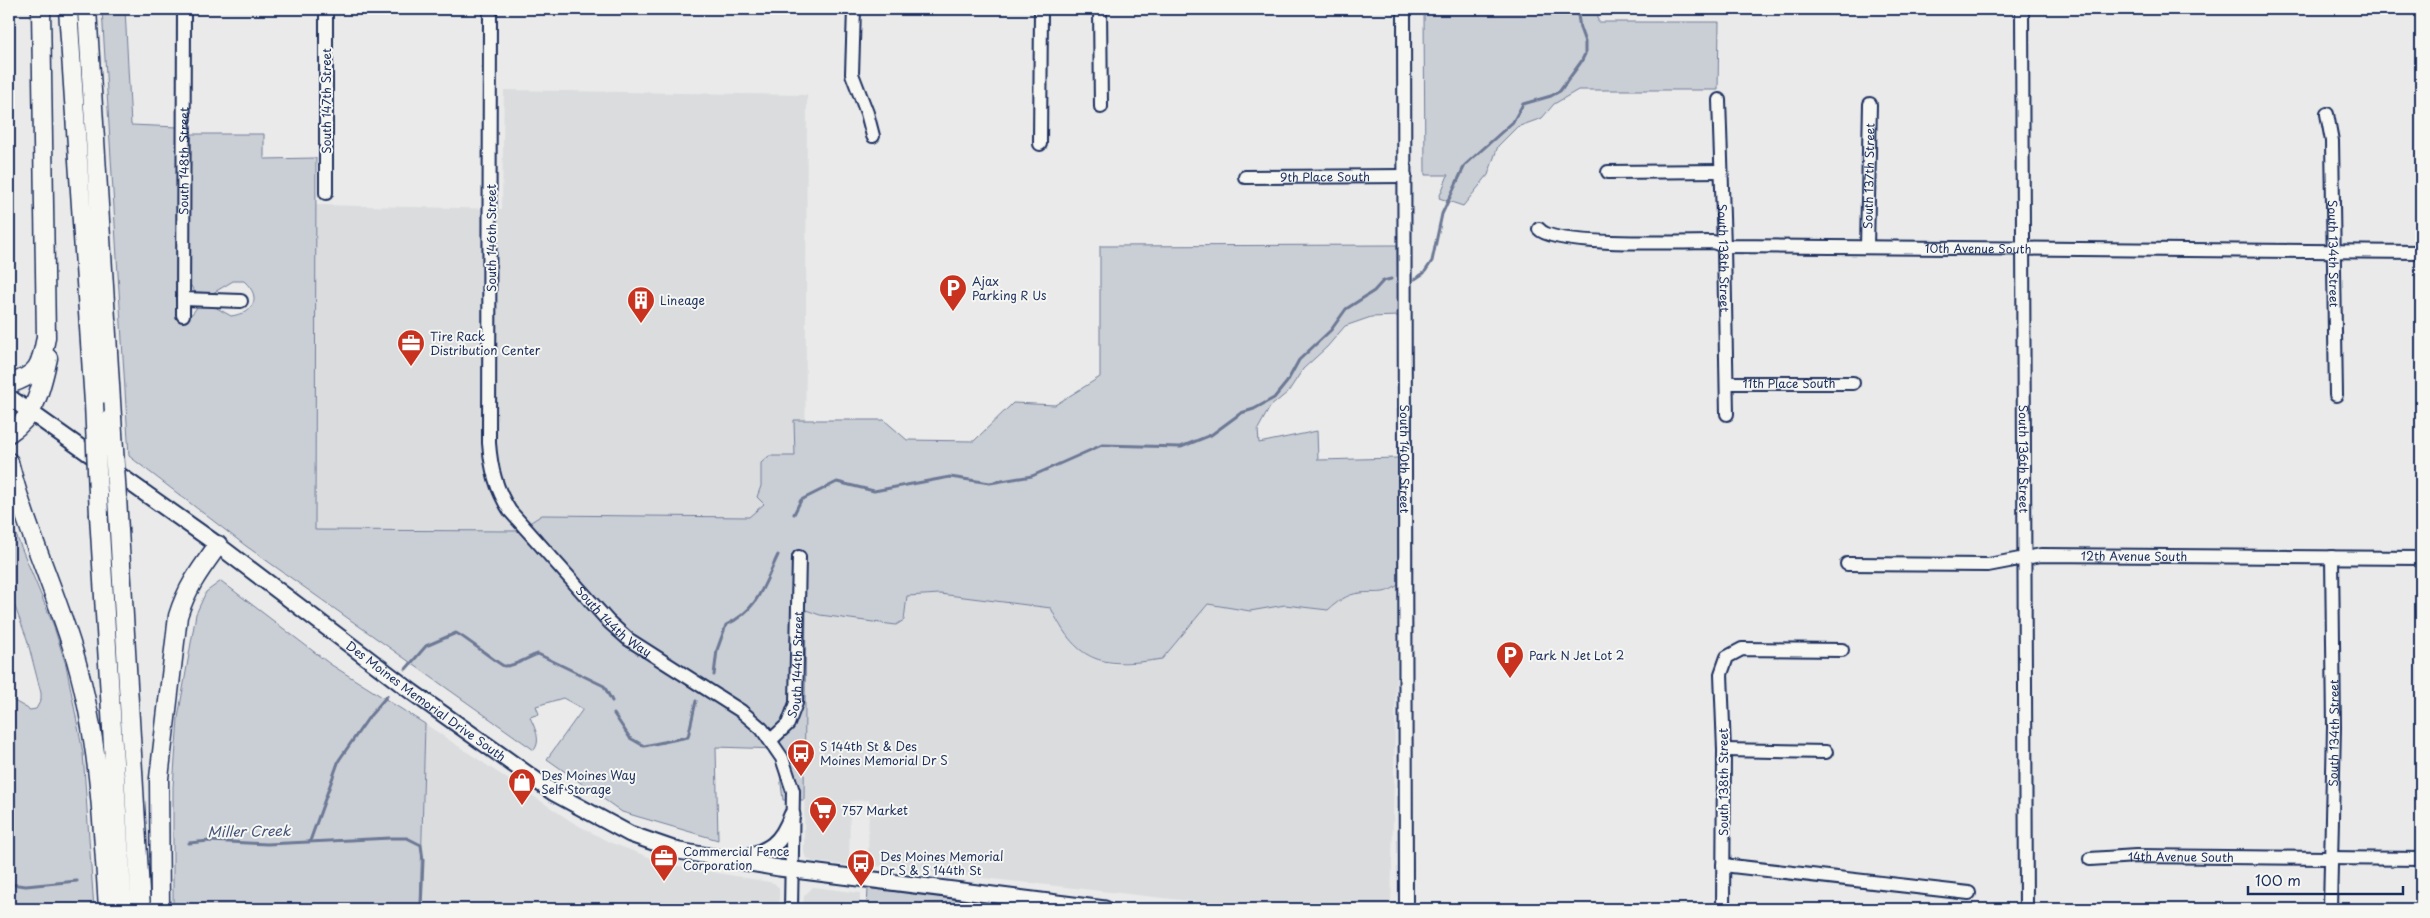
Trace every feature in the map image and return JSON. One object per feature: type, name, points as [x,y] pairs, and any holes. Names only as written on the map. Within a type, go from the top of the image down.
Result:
[{"type":"highway","points":[[9,384],[26,379],[35,371],[42,359],[46,337],[41,9]]},
{"type":"highway","points":[[68,9],[94,404],[123,909]]},
{"type":"highway","points":[[87,9],[120,530],[141,909]]},
{"type":"highway","points":[[9,434],[19,427],[31,414],[38,399],[50,349],[51,322],[46,283]]},
{"type":"highway","points":[[9,462],[64,620],[86,696],[97,775],[108,909]]},
{"type":"highway","points":[[160,909],[159,778],[178,616],[185,593],[218,545]]},
{"type":"main road","name":"Des Moines Memorial Drive South","points":[[9,397],[218,545],[412,692],[554,793],[630,834],[679,851],[792,870],[1105,909]]},
{"type":"main road","points":[[738,861],[762,853],[778,842],[792,815]]},
{"type":"street","name":"South 148th Street","points":[[183,315],[184,9]]},
{"type":"street","name":"South 147th Street","points":[[326,9],[326,193]]},
{"type":"street","name":"South 146th Street","points":[[490,9],[491,467]]},
{"type":"street","points":[[854,9],[852,74],[867,113],[873,136]]},
{"type":"street","points":[[1040,144],[1041,9]]},
{"type":"street","points":[[1100,9],[1100,107]]},
{"type":"street","name":"South 140th Street","points":[[1404,9],[1406,909]]},
{"type":"street","name":"South 136th Street","points":[[2022,9],[2026,909]]},
{"type":"street","name":"South 138th Street","points":[[1719,100],[1724,246],[1726,414]]},
{"type":"street","name":"South 137th Street","points":[[1867,247],[1870,104]]},
{"type":"street","name":"South 134th Street","points":[[2327,114],[2332,141],[2336,395]]},
{"type":"street","points":[[1608,172],[1721,171]]},
{"type":"street","name":"9th Place South","points":[[1245,177],[1405,176]]},
{"type":"street","name":"10th Avenue South","points":[[1539,229],[1547,235],[1581,241],[1713,242],[1724,246],[2024,247],[2421,252]]},
{"type":"street","points":[[183,299],[241,301]]},
{"type":"street","name":"11th Place South","points":[[1727,383],[1853,382]]},
{"type":"street","name":"South 144th Way","points":[[491,467],[500,495],[510,511],[609,622],[643,650],[741,711],[771,740]]},
{"type":"street","name":"12th Avenue South","points":[[1847,564],[1988,565],[2041,555],[2421,558]]},
{"type":"street","name":"South 144th Street","points":[[771,740],[788,724],[796,703],[799,557]]},
{"type":"street","name":"South 134th Street","points":[[2330,909],[2334,727],[2332,557]]},
{"type":"street","name":"South 138th Street","points":[[1723,909],[1724,750],[1720,686],[1721,674],[1727,657],[1742,649],[1842,650]]},
{"type":"street","points":[[771,740],[788,773],[792,791],[791,909]]},
{"type":"street","points":[[1724,750],[1826,752]]},
{"type":"street","name":"14th Avenue South","points":[[2090,859],[2145,856],[2421,860]]},
{"type":"street","points":[[1723,865],[1969,893]]},
{"type":"shaded area","points":[[102,9],[125,9],[131,125],[178,127],[177,314],[192,314],[198,306],[215,307],[231,316],[245,312],[253,304],[254,299],[250,287],[244,281],[233,281],[213,293],[195,292],[189,283],[191,134],[264,134],[264,159],[316,158],[315,530],[517,531],[542,515],[749,517],[764,504],[757,497],[761,486],[761,463],[769,456],[795,456],[794,420],[884,420],[907,440],[974,441],[1013,403],[1055,405],[1100,377],[1100,246],[1397,245],[1398,316],[1371,317],[1345,326],[1327,347],[1303,369],[1288,392],[1270,407],[1258,429],[1259,443],[1317,431],[1318,460],[1398,458],[1398,585],[1384,592],[1351,595],[1339,601],[1328,610],[1285,605],[1250,611],[1208,604],[1162,659],[1124,663],[1109,662],[1083,652],[1061,627],[1051,608],[940,594],[907,596],[904,620],[896,625],[820,615],[806,610],[804,800],[783,800],[777,749],[716,747],[718,840],[622,812],[547,759],[583,709],[563,698],[536,706],[539,714],[530,717],[537,738],[534,750],[246,546],[129,456]]},
{"type":"shaded area","points":[[1424,9],[1598,9],[1598,22],[1719,22],[1718,90],[1578,90],[1554,104],[1542,118],[1517,127],[1498,146],[1488,175],[1463,206],[1439,198],[1448,175],[1425,175]]},
{"type":"shaded area","points":[[504,90],[807,95],[805,518],[542,515],[517,531],[314,530],[316,205],[502,209]]},
{"type":"shaded area","points":[[9,518],[53,624],[66,665],[83,753],[94,909],[9,909],[9,698],[30,710],[36,709],[41,700],[41,693],[27,639],[9,591]]},
{"type":"shaded area","points":[[221,581],[330,664],[425,724],[420,909],[173,909],[173,787],[178,718],[196,614],[206,592]]},
{"type":"shaded area","points":[[1398,585],[1391,909],[1262,909],[868,865],[869,800],[850,801],[849,865],[814,862],[806,858],[804,852],[806,610],[904,620],[907,596],[940,594],[1052,608],[1059,625],[1076,647],[1092,658],[1110,664],[1128,664],[1162,659],[1208,604],[1249,611],[1285,605],[1328,610],[1341,599],[1358,593],[1388,592]]},
{"type":"shaded area","points":[[425,724],[572,822],[609,842],[667,864],[774,883],[779,888],[779,909],[421,909]]},
{"type":"shaded area","points":[[813,887],[860,893],[860,909],[803,909],[804,896]]},
{"type":"shaded area","points":[[868,888],[1037,909],[867,909]]},
{"type":"waterway","points":[[1415,279],[1424,273],[1432,261],[1442,214],[1465,165],[1513,122],[1523,104],[1551,96],[1560,91],[1581,62],[1585,54],[1585,42],[1580,28],[1577,9]]},
{"type":"waterway","points":[[794,514],[801,500],[837,482],[874,491],[950,477],[990,483],[1032,476],[1102,445],[1181,447],[1211,435],[1241,413],[1254,409],[1274,398],[1287,382],[1299,360],[1331,330],[1346,309],[1374,291],[1383,281],[1391,279]]},
{"type":"waterway","points":[[714,675],[717,650],[726,625],[746,612],[759,596],[778,555]]},
{"type":"waterway","name":"Miller Creek","points":[[406,669],[426,646],[456,633],[504,666],[538,654],[604,686],[612,701]]},
{"type":"waterway","name":"Miller Creek","points":[[310,841],[339,760],[369,717],[387,696]]},
{"type":"waterway","points":[[614,714],[630,738],[644,746],[688,737],[696,701]]},
{"type":"waterway","name":"Miller Creek","points":[[189,843],[209,841],[267,844],[407,838],[421,845],[423,860],[421,909]]},
{"type":"waterway","name":"Miller Creek","points":[[9,884],[26,886],[77,881]]},
{"type":"place","name":"Ajax Parking R Us","points":[[953,312]]},
{"type":"place","name":"Lineage","points":[[641,324]]},
{"type":"place","name":"Tire Rack Distribution Center","points":[[411,367]]},
{"type":"place","name":"Park N Jet Lot 2","points":[[1510,679]]},
{"type":"place","name":"S 144th St & Des Moines Memorial Dr S","points":[[801,777]]},
{"type":"place","name":"Des Moines Way Self Storage","points":[[522,806]]},
{"type":"place","name":"757 Market","points":[[823,834]]},
{"type":"place","name":"Commercial Fence Corporation","points":[[664,882]]},
{"type":"place","name":"Des Moines Memorial Dr S & S 144th St","points":[[861,887]]}]
